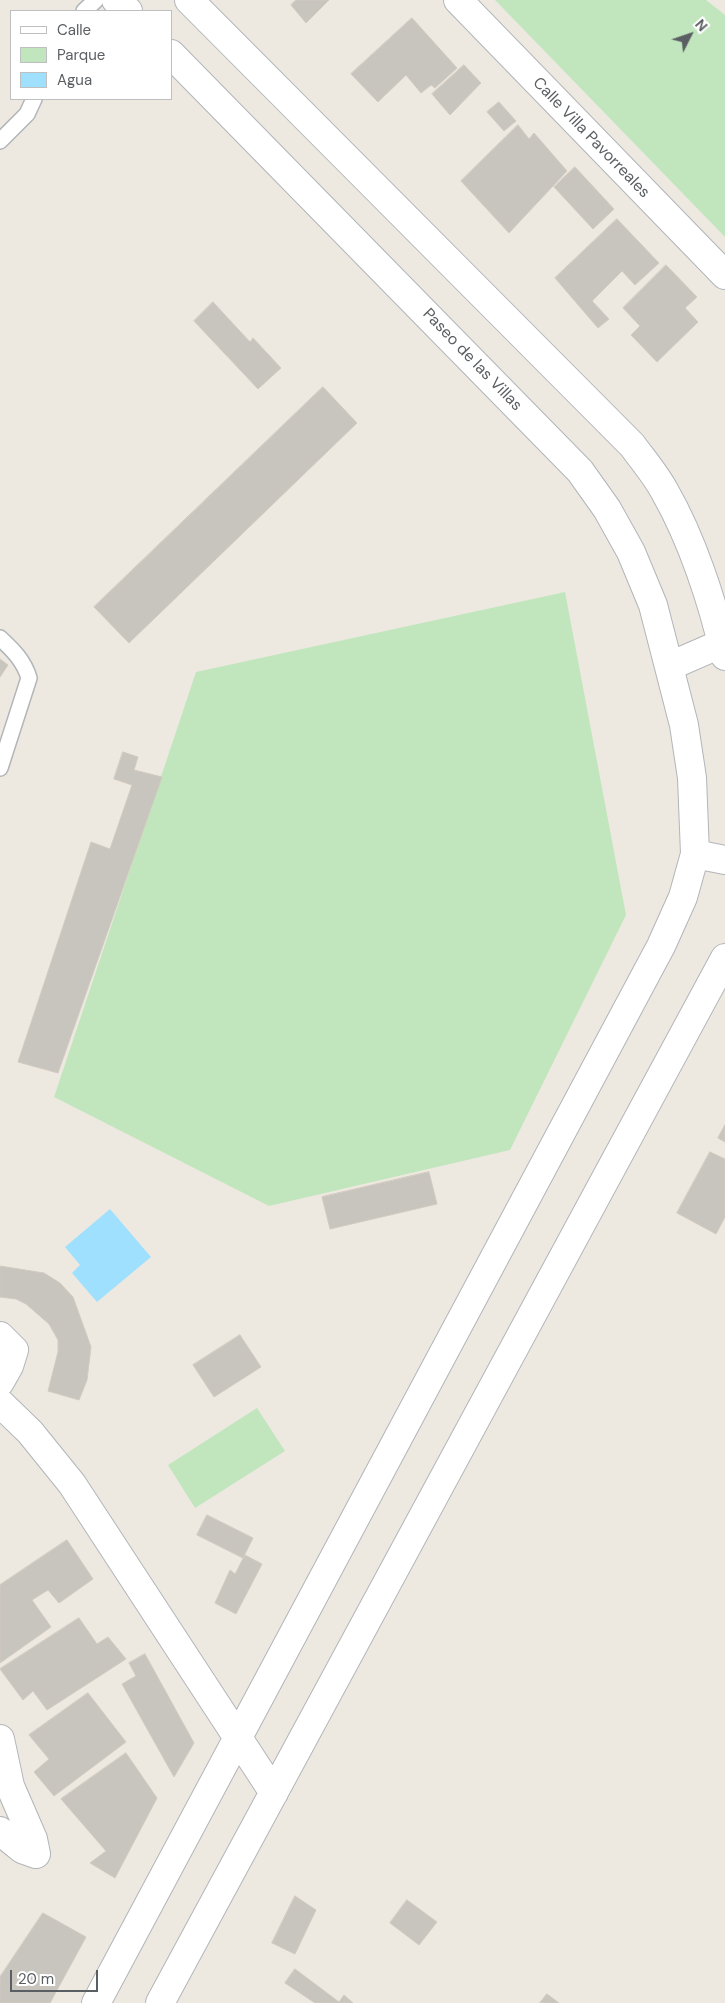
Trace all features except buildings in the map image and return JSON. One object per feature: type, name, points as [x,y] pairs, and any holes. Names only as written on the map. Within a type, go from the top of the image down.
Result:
[{"type":"street","points":[[116,0],[127,10]]},
{"type":"street","points":[[189,0],[632,445],[664,490],[680,520],[705,586],[724,647],[670,666]]},
{"type":"street","name":"Calle Villa Pavorreales","points":[[458,0],[725,275]]},
{"type":"street","name":"Paseo de las Villas","points":[[96,2003],[661,946],[683,897],[695,854],[692,778],[684,725],[670,666],[653,605],[631,552],[607,509],[580,471],[172,55]]},
{"type":"street","points":[[695,854],[725,860]]},
{"type":"street","points":[[160,2003],[725,958]]},
{"type":"street","points":[[0,1336],[14,1350],[1,1388],[30,1432],[72,1484],[274,1793]]},
{"type":"street","points":[[0,1739],[10,1786],[33,1840],[36,1854],[22,1849],[0,1831]]},
{"type":"lane","points":[[85,10],[96,0]]},
{"type":"lane","points":[[0,141],[27,114],[34,100]]},
{"type":"lane","points":[[0,638],[20,658],[26,668],[28,678],[1,763]]},
{"type":"green space","points":[[495,0],[706,0],[725,15],[725,237]]},
{"type":"green space","points":[[565,592],[626,915],[510,1150],[269,1206],[54,1097],[196,672]]},
{"type":"green space","points":[[257,1408],[285,1451],[195,1508],[168,1465]]},
{"type":"water","points":[[110,1209],[151,1257],[97,1302],[72,1273],[80,1265],[65,1247]]}]
